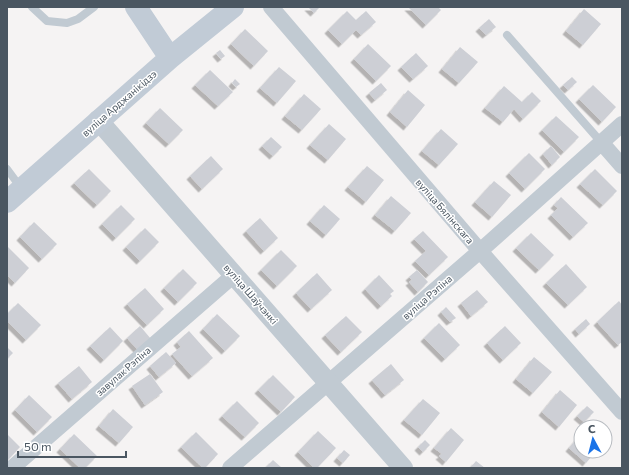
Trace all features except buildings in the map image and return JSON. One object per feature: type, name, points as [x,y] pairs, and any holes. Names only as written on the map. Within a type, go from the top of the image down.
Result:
[{"type":"main road","points":[[136,7],[170,58]]},
{"type":"main road","name":"вуліца Арджанікідзэ","points":[[14,195],[170,58],[234,7]]},
{"type":"street","name":"вуліца Бялінскага","points":[[271,7],[480,251],[622,412]]},
{"type":"street","name":"вуліца Шаўчэнкі","points":[[98,120],[403,468]]},
{"type":"street","name":"вуліца Рэпіна","points":[[230,468],[480,251],[622,124]]},
{"type":"street","points":[[601,142],[622,166]]},
{"type":"street","name":"завулак Рэпіна","points":[[12,468],[234,275]]},
{"type":"lane","points":[[32,7],[47,21],[67,23],[78,19],[94,7]]},
{"type":"lane","points":[[507,35],[601,142]]},
{"type":"lane","points":[[7,169],[14,195]]}]
